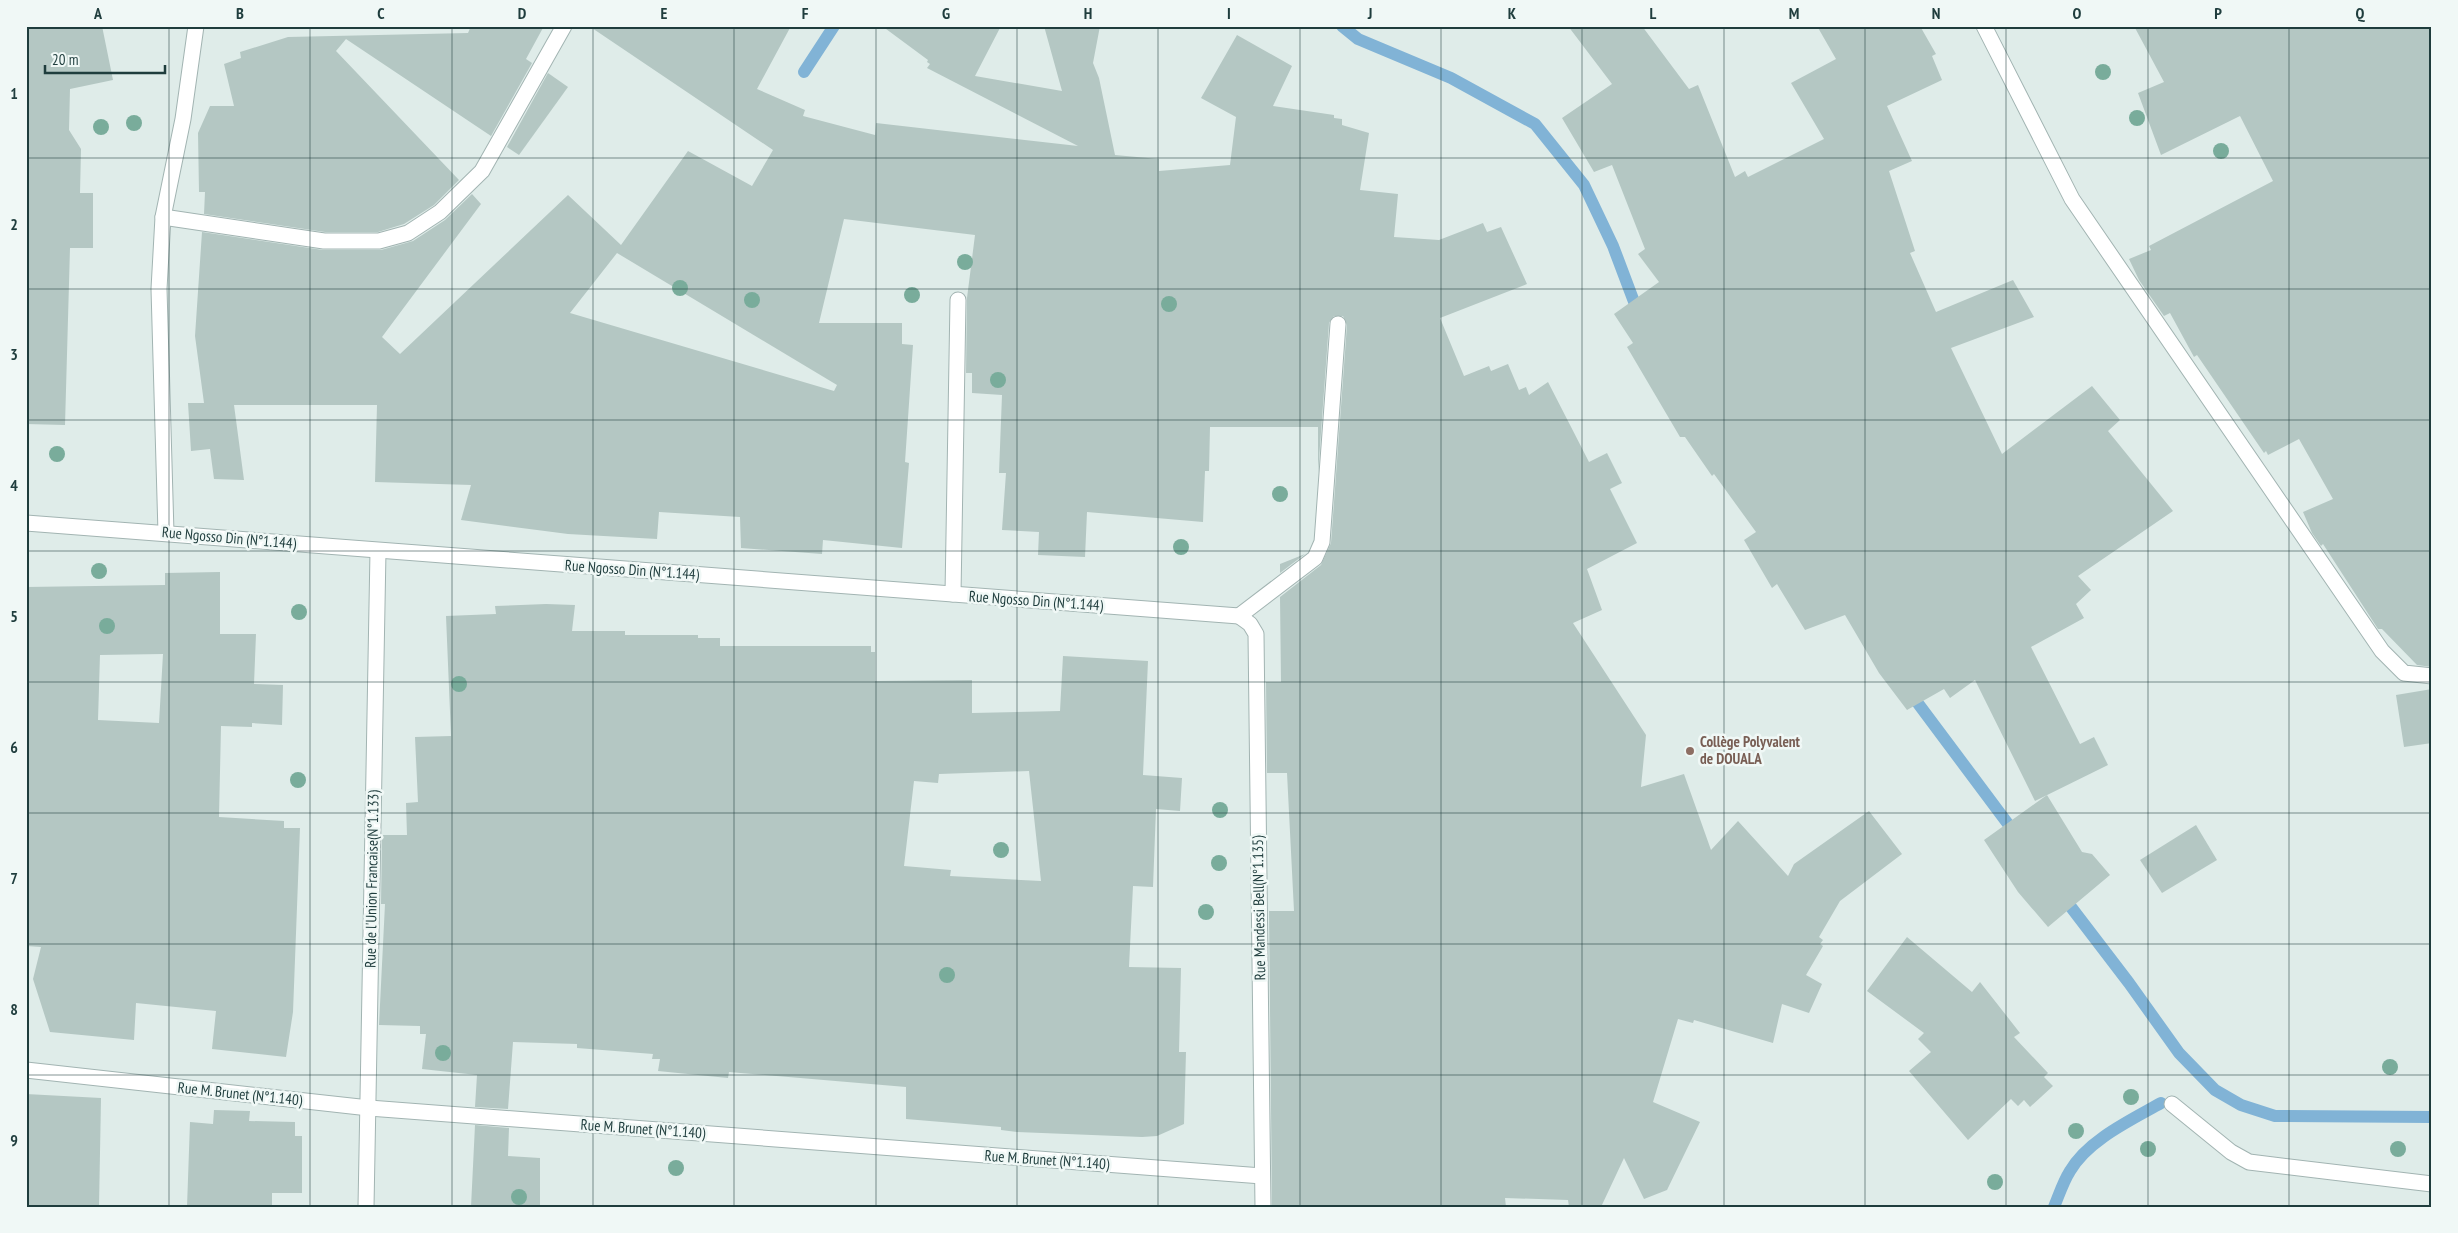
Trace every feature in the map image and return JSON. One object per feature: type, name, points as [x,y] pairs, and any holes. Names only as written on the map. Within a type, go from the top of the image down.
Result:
[{"type":"street","points":[[166,532],[160,289],[164,216],[184,120],[196,26]]},
{"type":"street","points":[[164,216],[324,241],[379,241],[408,233],[440,212],[482,171],[564,26]]},
{"type":"street","points":[[1984,26],[2072,199],[2382,651],[2404,673],[2432,676]]},
{"type":"street","points":[[953,594],[958,300]]},
{"type":"street","points":[[1239,616],[1315,558],[1322,542],[1338,324]]},
{"type":"street","name":"Rue Ngosso Din (N°1.144)","points":[[26,524],[166,532],[378,551],[1239,616]]},
{"type":"street","name":"Rue de l'Union Francaise(N°1.133)","points":[[366,1207],[378,551]]},
{"type":"street","name":"Rue Mandessi Bell(N°1.135)","points":[[1239,616],[1250,624],[1256,634],[1263,1207]]},
{"type":"street","name":"Rue M. Brunet (N°1.140)","points":[[26,1070],[368,1108],[1262,1176]]},
{"type":"street","points":[[2172,1104],[2231,1152],[2250,1162],[2432,1184]]},
{"type":"building","points":[[26,26],[102,26],[113,80],[70,89],[69,130],[81,149],[80,193],[93,193],[93,248],[70,248],[65,425],[26,424]]},
{"type":"building","points":[[471,26],[544,26],[526,59],[532,63],[491,136],[346,39],[336,51],[459,180],[434,205],[404,224],[378,232],[325,232],[204,214],[205,192],[199,192],[198,133],[210,106],[234,106],[224,64],[241,58],[240,52],[288,37],[468,33]]},
{"type":"building","points":[[589,26],[791,26],[757,89],[805,110],[803,116],[875,135],[876,123],[1078,146],[927,68],[930,64],[927,62],[928,60],[882,26],[1001,26],[975,76],[1062,91],[1044,26],[1100,26],[1093,63],[1099,78],[1115,155],[1159,159],[1159,171],[1230,165],[1236,117],[1201,98],[1237,35],[1292,66],[1273,106],[1334,115],[1334,118],[1342,119],[1342,125],[1369,133],[1360,190],[1398,194],[1394,237],[1439,240],[1483,223],[1487,232],[1501,227],[1527,284],[1440,318],[1464,376],[1489,366],[1491,371],[1508,364],[1519,390],[1526,387],[1529,395],[1548,382],[1589,462],[1607,453],[1622,483],[1610,489],[1637,543],[1587,569],[1602,610],[1573,623],[1646,735],[1641,787],[1684,774],[1711,850],[1738,821],[1788,876],[1794,864],[1869,811],[1902,854],[1840,901],[1819,937],[1823,940],[1820,944],[1823,946],[1806,975],[1822,984],[1809,1013],[1782,1004],[1773,1043],[1694,1020],[1693,1023],[1678,1019],[1653,1102],[1700,1122],[1667,1190],[1644,1199],[1624,1158],[1601,1207],[1569,1207],[1568,1200],[1505,1198],[1506,1207],[1272,1207],[1269,911],[1294,911],[1287,773],[1267,773],[1266,682],[1281,682],[1280,597],[1321,565],[1331,543],[1347,325],[1343,316],[1334,316],[1329,323],[1318,473],[1318,427],[1210,427],[1209,471],[1205,471],[1203,522],[1087,512],[1085,557],[1038,555],[1039,532],[1002,530],[1006,473],[999,473],[1002,395],[972,393],[972,373],[966,373],[967,298],[975,235],[844,219],[819,323],[902,323],[902,344],[913,345],[905,462],[909,463],[902,548],[823,540],[822,554],[741,548],[740,517],[659,512],[657,539],[568,534],[461,520],[471,485],[375,482],[377,405],[234,405],[244,480],[214,479],[210,449],[191,451],[188,403],[204,403],[195,336],[202,232],[323,250],[381,250],[413,241],[445,220],[472,194],[481,204],[382,337],[400,354],[568,195],[621,245],[688,151],[752,186],[773,150]],"holes":[[[617,253],[837,385],[834,391],[570,313]]]},
{"type":"building","points":[[1568,26],[1642,26],[1689,89],[1698,85],[1735,177],[1745,171],[1748,177],[1824,139],[1791,83],[1836,59],[1817,26],[1920,26],[1936,54],[1932,56],[1942,80],[1887,106],[1912,161],[1889,171],[1915,251],[1910,253],[1936,312],[2013,280],[2034,317],[1951,348],[2002,454],[2092,386],[2120,420],[2108,431],[2173,511],[2078,576],[2091,590],[2076,604],[2084,618],[2031,647],[2080,744],[2094,737],[2108,765],[2035,801],[1975,680],[1950,698],[1944,689],[1907,710],[1879,673],[1845,615],[1805,630],[1777,584],[1772,588],[1744,540],[1756,532],[1714,474],[1712,476],[1685,437],[1680,437],[1627,347],[1633,343],[1614,314],[1659,282],[1638,254],[1645,249],[1612,165],[1594,172],[1562,118],[1612,84]]},
{"type":"building","points":[[2134,26],[2432,26],[2432,667],[2417,665],[2382,629],[2378,629],[2323,544],[2321,546],[2312,533],[2303,512],[2333,499],[2299,439],[2268,455],[2266,451],[2264,453],[2197,355],[2194,357],[2170,313],[2164,316],[2139,280],[2129,259],[2151,250],[2149,246],[2273,181],[2240,116],[2161,155],[2138,93],[2164,82]]},
{"type":"building","points":[[548,73],[568,87],[519,155],[507,147]]},
{"type":"building","points":[[1305,554],[1280,573],[1280,564]]},
{"type":"building","points":[[220,572],[220,634],[256,634],[254,684],[283,685],[282,725],[252,723],[252,727],[221,726],[219,817],[284,821],[284,828],[300,828],[293,1012],[286,1057],[212,1049],[216,1011],[136,1003],[134,1040],[50,1032],[33,979],[41,947],[26,946],[26,587],[165,585],[165,573]],"holes":[[[163,654],[159,723],[98,720],[100,655]]]},
{"type":"building","points":[[575,605],[572,631],[625,631],[625,635],[698,635],[698,638],[720,638],[720,646],[871,646],[871,652],[875,652],[875,681],[972,680],[972,713],[1060,711],[1063,656],[1148,661],[1143,775],[1182,778],[1180,811],[1156,809],[1153,887],[1133,886],[1129,967],[1181,968],[1179,1052],[1186,1052],[1184,1124],[1157,1136],[1142,1137],[1017,1132],[1001,1130],[1001,1127],[906,1119],[906,1087],[729,1072],[728,1078],[658,1071],[660,1059],[652,1059],[653,1054],[577,1048],[577,1044],[513,1042],[508,1109],[475,1107],[477,1075],[422,1069],[426,1034],[420,1034],[420,1026],[379,1025],[385,904],[381,904],[382,835],[407,835],[406,803],[418,802],[415,737],[451,736],[446,616],[496,614],[495,606]],"holes":[[[1029,771],[1041,881],[950,876],[951,870],[904,866],[914,781],[938,783],[939,774]]]},
{"type":"building","points":[[2432,689],[2432,743],[2404,747],[2396,695]]},
{"type":"building","points":[[2047,795],[2082,852],[2092,854],[2110,875],[2048,927],[2018,892],[1984,840]]},
{"type":"building","points":[[2196,825],[2217,860],[2162,893],[2140,860]]},
{"type":"building","points":[[1907,937],[1972,992],[1980,982],[2020,1033],[2014,1037],[2048,1073],[2044,1077],[2053,1086],[2030,1107],[2024,1100],[2018,1106],[2011,1099],[1968,1140],[1909,1071],[1931,1052],[1918,1039],[1924,1033],[1867,991]]},
{"type":"building","points":[[26,1094],[101,1098],[99,1207],[26,1207]]},
{"type":"building","points":[[214,1110],[250,1111],[249,1121],[295,1122],[295,1136],[302,1136],[302,1193],[272,1193],[272,1207],[187,1207],[190,1122],[213,1124]]},
{"type":"building","points":[[475,1125],[509,1128],[508,1156],[540,1158],[540,1207],[471,1207]]},
{"type":"waterway","points":[[804,72],[834,26]]},
{"type":"waterway","points":[[1342,26],[1358,39],[1451,78],[1535,124],[1584,185],[1613,246],[1639,315]]},
{"type":"waterway","points":[[1908,690],[2017,836]]},
{"type":"waterway","points":[[2061,894],[2129,983],[2179,1053],[2215,1090],[2241,1105],[2275,1116],[2432,1117]]},
{"type":"waterway","points":[[2054,1207],[2068,1175],[2078,1160],[2088,1150],[2111,1132],[2161,1103]]},
{"type":"place","name":"Collège Polyvalent de DOUALA","points":[[1690,751]]}]
